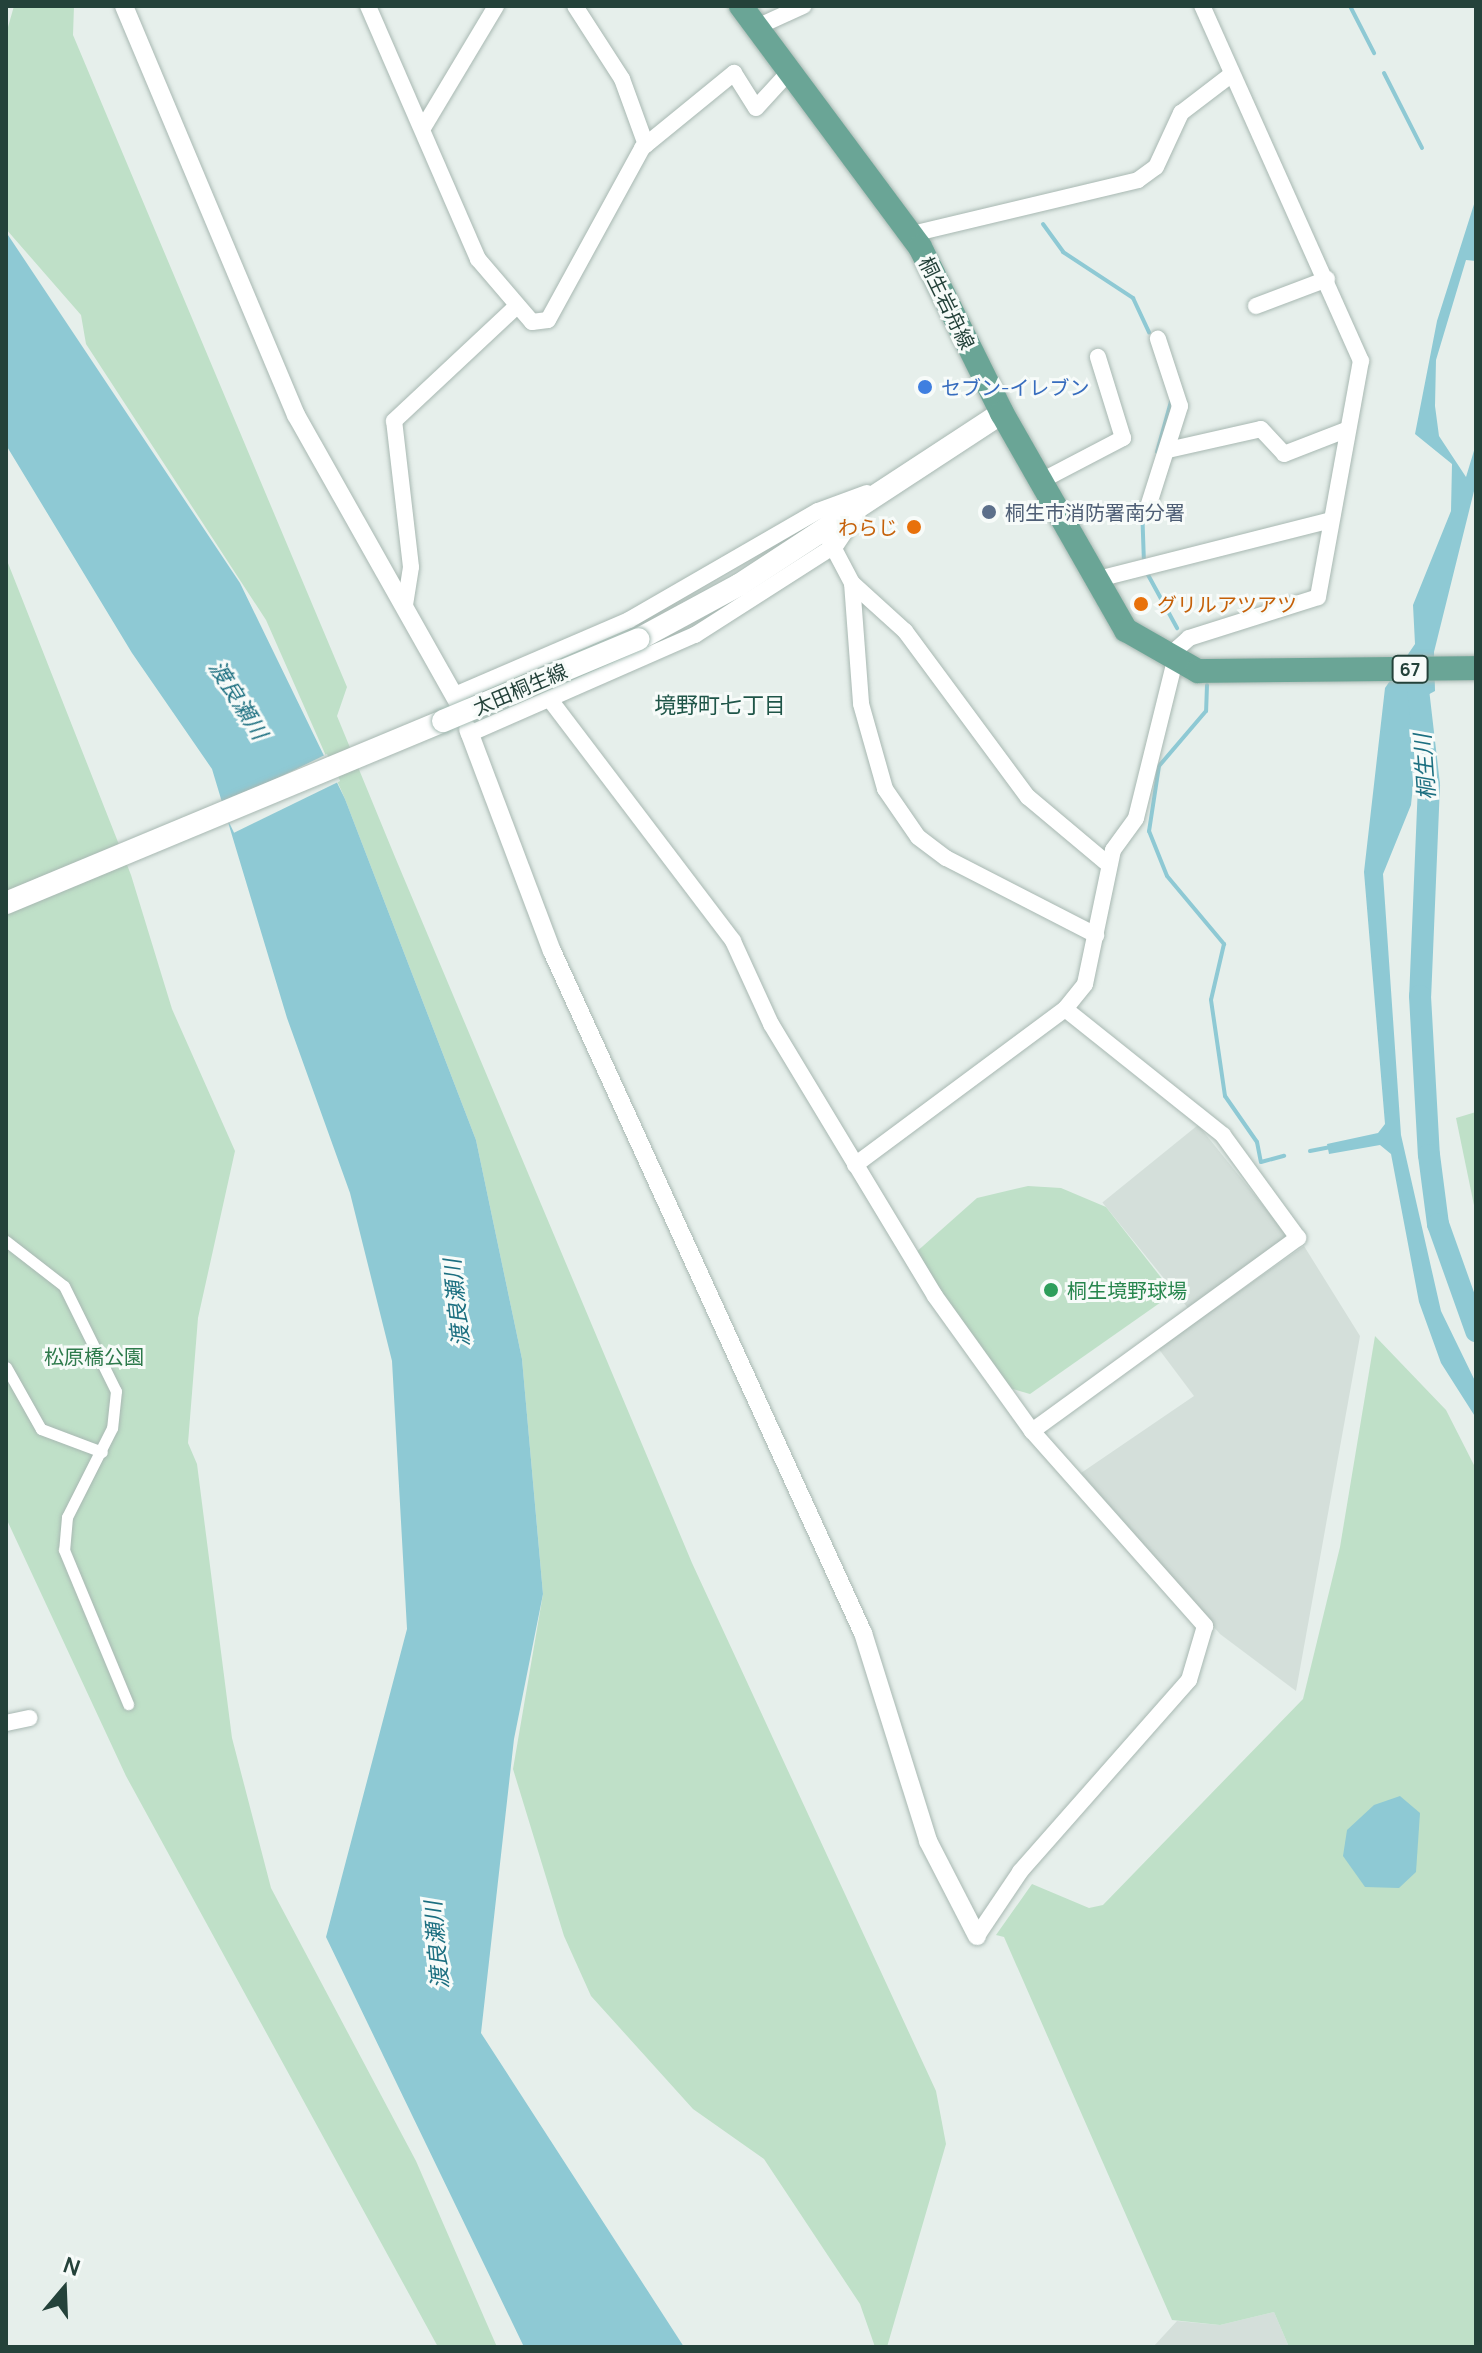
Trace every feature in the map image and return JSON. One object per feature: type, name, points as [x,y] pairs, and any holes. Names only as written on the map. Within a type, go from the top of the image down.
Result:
[{"type":"main road","name":"桐生岩舟線","points":[[741,6],[912,234],[1039,482],[1126,630],[1173,662],[1223,674],[1476,668]]},
{"type":"main road","name":"太田桐生線","points":[[6,903],[639,639],[824,529],[873,491],[1002,413]]},
{"type":"street","points":[[124,6],[296,415],[456,698],[824,529]]},
{"type":"street","points":[[368,6],[478,259],[532,322],[548,320],[646,145],[734,73],[756,108],[790,71]]},
{"type":"street","points":[[423,128],[496,6]]},
{"type":"street","points":[[575,6],[622,79],[646,145]]},
{"type":"street","points":[[757,27],[803,6]]},
{"type":"street","points":[[855,1165],[1065,1009],[1085,984],[1109,865],[1136,818],[1173,662],[1189,638],[1314,602],[1361,361],[1327,279],[1202,6]]},
{"type":"street","points":[[912,234],[1138,180],[1156,167],[1181,113],[1232,74]]},
{"type":"street","points":[[1256,306],[1327,279]]},
{"type":"street","points":[[405,605],[411,567],[394,421],[516,307]]},
{"type":"street","points":[[1148,507],[1168,450],[1179,391],[1158,339]]},
{"type":"street","points":[[1039,482],[1123,438],[1098,357]]},
{"type":"street","points":[[1168,450],[1261,429],[1284,454],[1346,430]]},
{"type":"street","points":[[1094,580],[1328,521]]},
{"type":"street","points":[[551,701],[733,941],[771,1024],[903,1249],[1032,1431],[1182,1593],[1205,1626],[1203,1644],[1189,1680],[1020,1872],[977,1936],[928,1841],[863,1633],[552,951],[469,731],[551,701],[695,635],[813,560],[824,529]]},
{"type":"street","points":[[824,529],[852,583],[905,631],[1028,797],[1109,865]]},
{"type":"street","points":[[852,583],[870,756],[910,825],[946,858],[1096,935]]},
{"type":"street","points":[[1032,1431],[1298,1238],[1223,1135],[1065,1009]]},
{"type":"street","points":[[6,1241],[64,1286],[108,1363],[116,1413],[102,1452],[67,1517],[64,1550],[128,1704]]},
{"type":"street","points":[[6,1367],[41,1429],[102,1452]]},
{"type":"street","points":[[6,1723],[29,1718]]},
{"type":"shaded area","points":[[1198,1125],[1287,1235],[1192,1313],[1102,1202]]},
{"type":"shaded area","points":[[1304,1246],[1360,1336],[1296,1691],[1220,1634],[1081,1473],[1194,1396],[1158,1348]]},
{"type":"shaded area","points":[[1274,2312],[1289,2347],[1153,2347],[1177,2321],[1220,2325]]},
{"type":"green space","points":[[14,6],[74,6],[73,35],[347,687],[337,716],[395,857],[692,1563],[936,2091],[946,2144],[887,2347],[875,2347],[860,2304],[764,2159],[693,2109],[591,1996],[564,1936],[513,1769],[543,1594],[522,1359],[476,1140],[345,799],[266,620],[86,344],[81,315],[6,229],[6,34]]},
{"type":"green space","name":"松原橋公園","points":[[6,558],[131,875],[172,1009],[235,1151],[198,1318],[188,1443],[197,1464],[232,1738],[271,1888],[416,2161],[497,2347],[438,2347],[126,1776],[6,1518]]},
{"type":"green space","points":[[1476,1112],[1476,1215],[1456,1118]]},
{"type":"green space","name":"桐生境野球場","points":[[1028,1186],[1061,1188],[1106,1207],[1163,1280],[1164,1300],[1030,1394],[1009,1388],[914,1254],[977,1198]]},
{"type":"green space","points":[[1375,1336],[1446,1410],[1476,1469],[1476,2347],[1289,2347],[1274,2312],[1220,2325],[1172,2320],[1004,1937],[996,1935],[1032,1884],[1089,1908],[1103,1905],[1303,1699],[1340,1547]]},
{"type":"water","points":[[1476,198],[1476,261],[1466,260],[1436,360],[1435,406],[1439,436],[1466,477],[1476,444],[1476,483],[1434,652],[1435,691],[1422,698],[1411,805],[1383,874],[1401,1135],[1441,1311],[1476,1383],[1476,1418],[1441,1363],[1419,1302],[1391,1154],[1380,1145],[1329,1154],[1327,1144],[1378,1133],[1385,1124],[1364,872],[1385,688],[1415,644],[1413,605],[1451,511],[1452,464],[1415,434],[1437,321]]},
{"type":"water","name":"渡良瀬川","points":[[6,232],[240,583],[345,799],[476,1140],[522,1359],[543,1594],[514,1739],[481,2033],[684,2347],[524,2347],[326,1937],[407,1629],[392,1361],[350,1193],[287,1018],[212,769],[132,653],[6,445]]},
{"type":"water","points":[[1400,1796],[1420,1813],[1416,1872],[1399,1888],[1365,1887],[1343,1856],[1347,1830],[1374,1805]]},
{"type":"pier","points":[[327,754],[340,781],[234,833],[221,806]]},
{"type":"waterway","points":[[1350,6],[1374,53]]},
{"type":"waterway","points":[[1384,73],[1422,148]]},
{"type":"waterway","points":[[1043,224],[1063,252],[1133,298],[1149,333]]},
{"type":"waterway","points":[[1157,452],[1172,398]]},
{"type":"waterway","points":[[1142,506],[1144,564]]},
{"type":"waterway","points":[[1147,573],[1177,628]]},
{"type":"waterway","name":"桐生川","points":[[1417,681],[1429,785],[1420,996],[1429,1155],[1438,1224],[1476,1331]]},
{"type":"waterway","points":[[1207,685],[1206,711],[1159,766],[1149,831],[1167,876],[1224,944],[1211,1000],[1225,1096],[1257,1142],[1261,1162],[1284,1156]]},
{"type":"waterway","points":[[1310,1151],[1331,1147]]},
{"type":"place","name":"セブン-イレブン","points":[[925,387]]},
{"type":"place","name":"桐生市消防署南分署","points":[[989,512]]},
{"type":"place","name":"わらじ","points":[[914,527]]},
{"type":"place","name":"グリルアツアツ","points":[[1141,604]]},
{"type":"place","name":"桐生境野球場","points":[[1051,1290]]},
{"type":"district","name":"境野町七丁目","points":[[720,706]]}]
